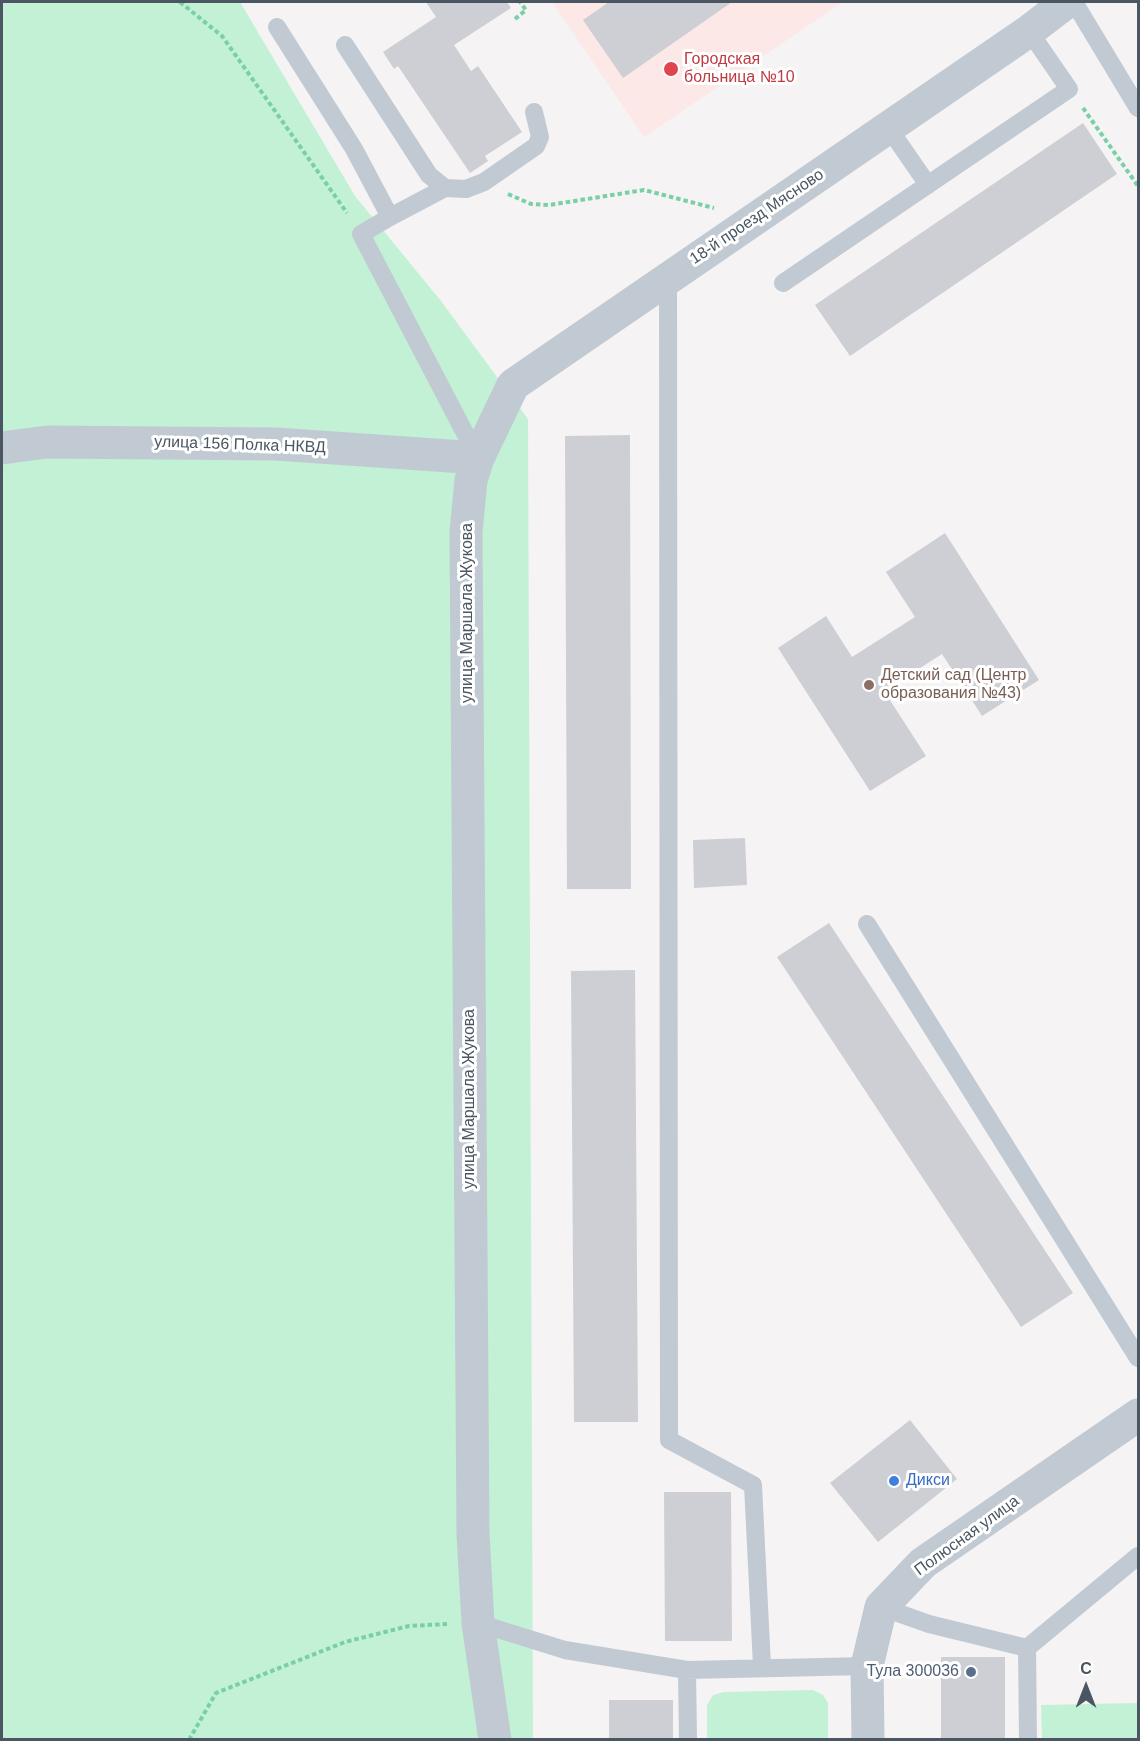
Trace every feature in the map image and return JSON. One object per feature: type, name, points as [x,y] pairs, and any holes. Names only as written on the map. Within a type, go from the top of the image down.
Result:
[{"type":"street","name":"18-й проезд Мясново","points":[[478,458],[513,385],[1029,31],[1067,2]]},
{"type":"street","name":"улица 156 Полка НКВД","points":[[2,448],[47,442],[276,444],[478,458]]},
{"type":"street","name":"улица Маршала Жукова","points":[[478,458],[471,480],[466,544],[473,1510],[478,1623],[495,1740]]},
{"type":"street","name":"Полюсная улица","points":[[881,1607],[923,1563],[1136,1423]]},
{"type":"street","points":[[868,1740],[867,1666],[881,1607]]},
{"type":"lane","points":[[1074,2],[1138,108]]},
{"type":"lane","points":[[277,27],[354,149],[390,217]]},
{"type":"lane","points":[[783,283],[1069,89],[1029,31]]},
{"type":"lane","points":[[345,45],[429,175],[445,188]]},
{"type":"lane","points":[[478,458],[361,234],[445,188],[466,189],[493,177],[536,147],[540,137],[534,112]]},
{"type":"lane","points":[[888,127],[928,185]]},
{"type":"lane","points":[[668,277],[669,1440],[753,1485],[762,1666]]},
{"type":"lane","points":[[867,924],[1138,1358]]},
{"type":"lane","points":[[1027,1648],[1138,1556]]},
{"type":"lane","points":[[881,1607],[929,1624],[1027,1648]]},
{"type":"lane","points":[[478,1623],[565,1650],[687,1670],[762,1666],[867,1666]]},
{"type":"lane","points":[[1027,1648],[1029,1740]]},
{"type":"lane","points":[[687,1670],[688,1740]]},
{"type":"path","points":[[180,2],[222,36],[361,234]]},
{"type":"path","points":[[515,19],[526,10],[520,2]]},
{"type":"path","points":[[1069,89],[1138,186]]},
{"type":"path","points":[[493,177],[502,190],[516,200],[531,204],[549,205],[644,190],[755,218]]},
{"type":"path","points":[[189,1740],[216,1693],[267,1672],[345,1642],[409,1626],[478,1623]]},
{"type":"shaded area","name":"Городская больница №10","points":[[552,2],[843,2],[644,137]]},
{"type":"green space","points":[[2,2],[240,2],[355,196],[441,301],[528,419],[533,1739],[2,1740]]},
{"type":"green space","points":[[813,1690],[823,1695],[828,1703],[828,1739],[707,1739],[707,1705],[713,1695],[724,1692]]},
{"type":"green space","points":[[1138,1703],[1138,1739],[1042,1739],[1041,1705]]},
{"type":"building","points":[[426,2],[507,2],[511,8],[454,45],[471,71],[478,66],[522,132],[485,156],[488,161],[470,173],[398,66],[394,69],[383,52],[436,17]]},
{"type":"building","points":[[609,2],[732,2],[623,78],[583,20]]},
{"type":"building","points":[[1083,123],[1117,174],[850,356],[815,305]]},
{"type":"building","points":[[630,435],[631,889],[567,889],[565,436]]},
{"type":"building","points":[[945,533],[1039,680],[982,716],[942,654],[884,691],[926,756],[870,791],[778,648],[826,616],[852,657],[915,617],[886,572]]},
{"type":"building","points":[[745,838],[747,885],[694,888],[693,840]]},
{"type":"building","points":[[829,923],[1073,1293],[1021,1327],[777,957]]},
{"type":"building","points":[[635,970],[638,1422],[574,1422],[571,971]]},
{"type":"building","name":"Дикси","points":[[910,1420],[957,1479],[878,1542],[830,1483]]},
{"type":"building","points":[[664,1492],[731,1492],[732,1641],[665,1641]]},
{"type":"building","points":[[941,1657],[1005,1657],[1005,1740],[941,1740]]},
{"type":"building","points":[[609,1700],[673,1700],[673,1740],[609,1740]]},
{"type":"place","name":"Городская больница №10","points":[[671,69]]},
{"type":"place","name":"Детский сад (Центр образования №43)","points":[[869,685]]},
{"type":"place","name":"Дикси","points":[[894,1481]]},
{"type":"place","name":"Тула 300036","points":[[971,1672]]}]
